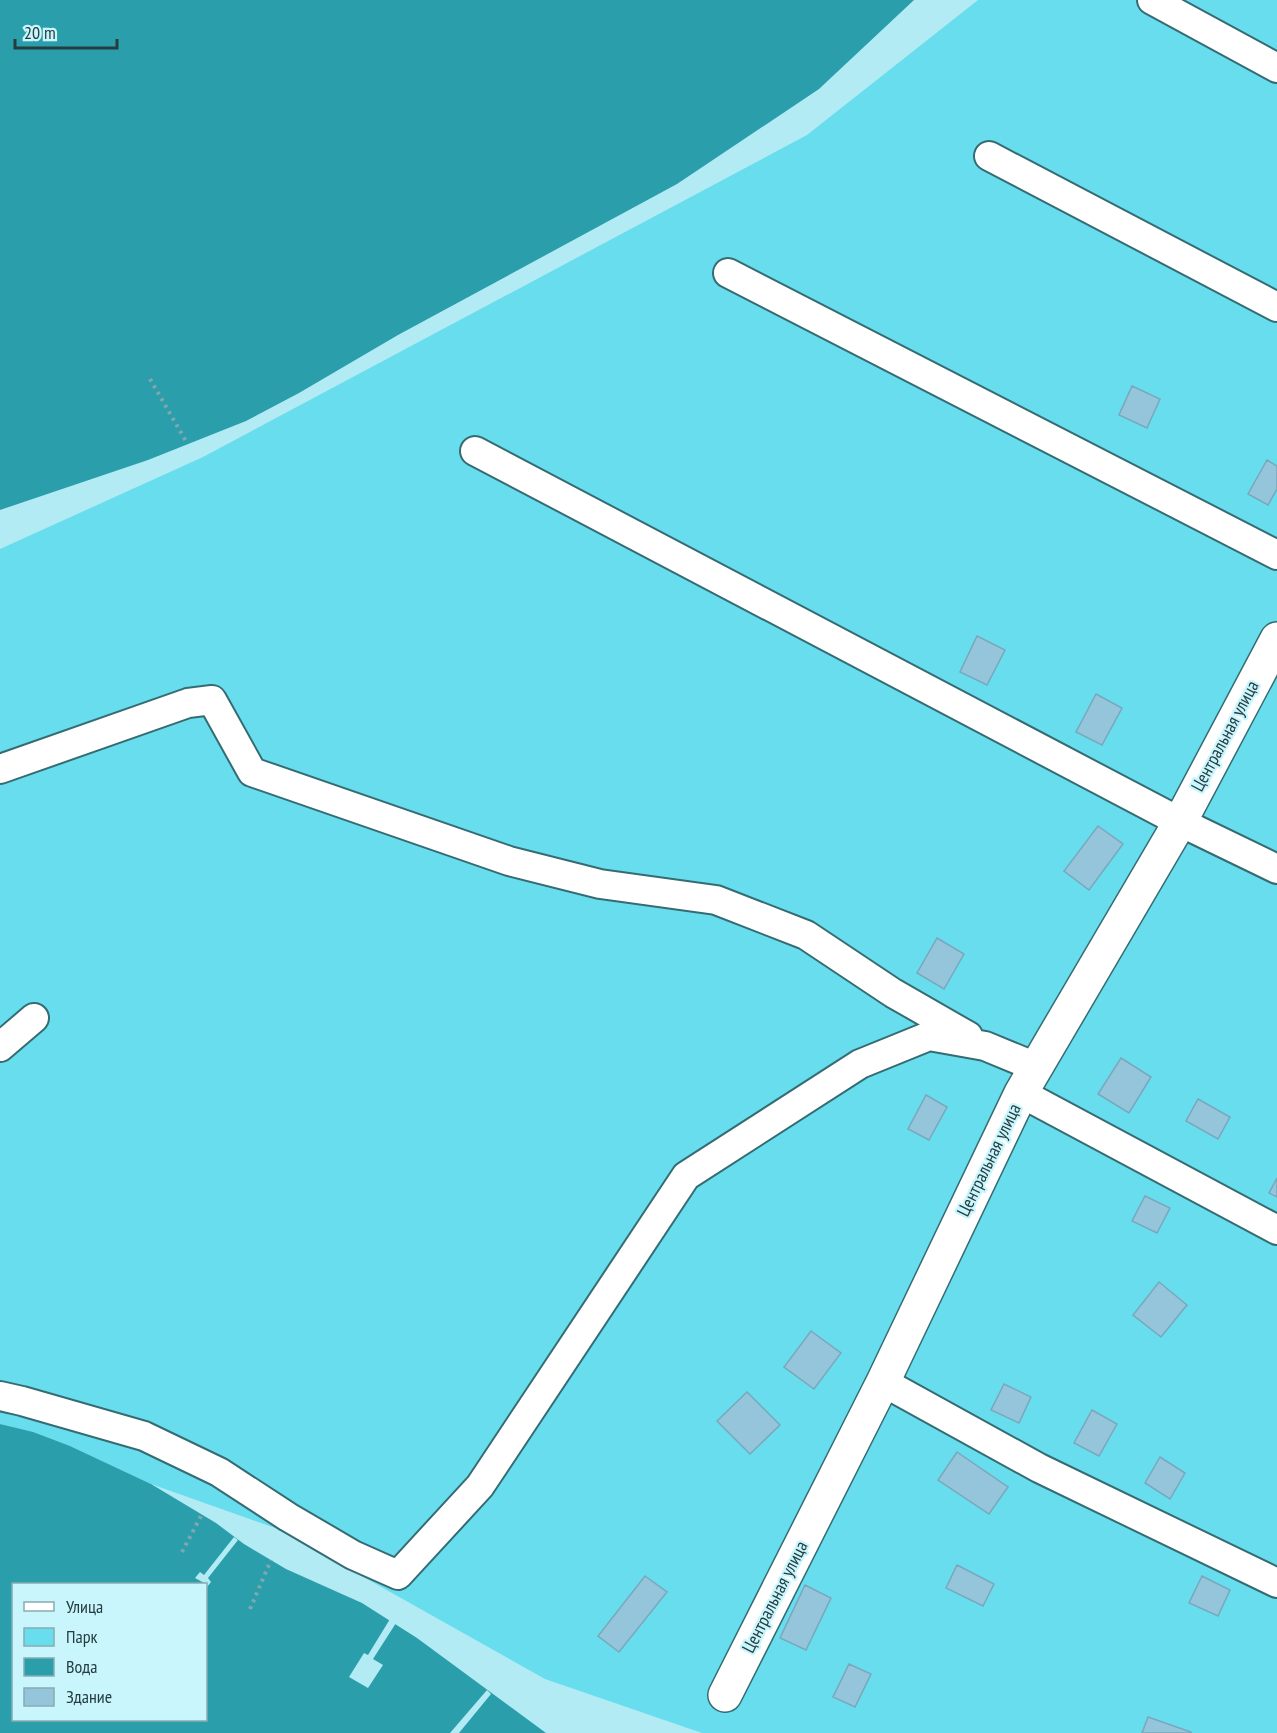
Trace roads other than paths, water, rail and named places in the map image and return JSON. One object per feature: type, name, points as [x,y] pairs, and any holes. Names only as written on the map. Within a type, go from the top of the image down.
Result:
[{"type":"street","points":[[1152,0],[1277,68]]},
{"type":"street","points":[[988,156],[1277,307]]},
{"type":"street","points":[[728,273],[1277,555]]},
{"type":"street","points":[[475,451],[1180,822],[1277,869]]},
{"type":"street","name":"Центральная улица","points":[[725,1695],[883,1382],[1029,1080],[1180,822],[1277,639]]},
{"type":"street","points":[[0,769],[188,703],[212,700],[252,771],[509,861],[600,884],[716,900],[806,935],[893,993],[986,1046],[1029,1080],[1277,1230]]},
{"type":"street","points":[[0,1047],[34,1018]]},
{"type":"street","points":[[0,1396],[144,1436],[219,1472],[288,1517],[353,1555],[398,1575],[480,1486],[686,1176],[860,1064],[929,1035],[986,1046]]},
{"type":"street","points":[[883,1382],[1039,1468],[1277,1583]]},
{"type":"water","points":[[0,0],[914,0],[819,89],[677,184],[398,335],[246,421],[148,460],[0,510]]},
{"type":"water","points":[[0,1424],[33,1432],[70,1446],[151,1484],[286,1569],[362,1603],[417,1638],[546,1733],[0,1733]]}]
